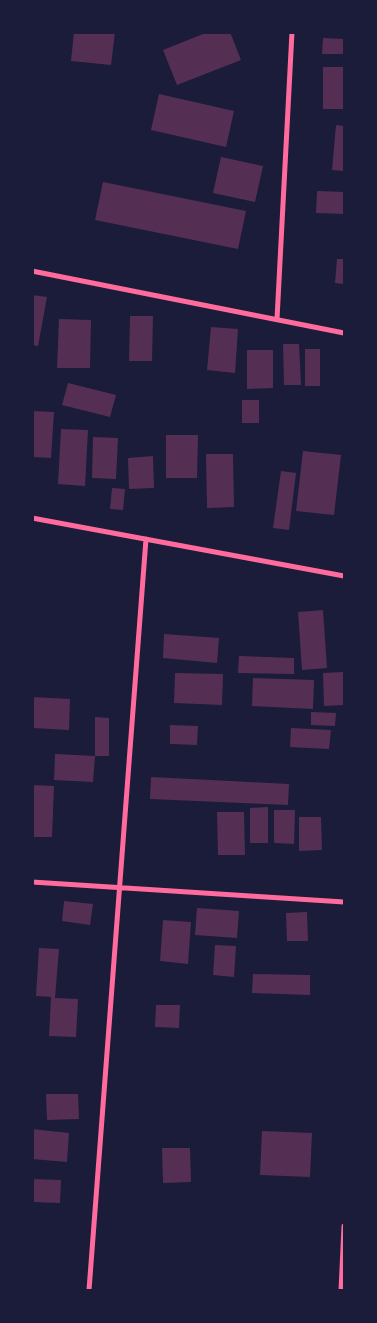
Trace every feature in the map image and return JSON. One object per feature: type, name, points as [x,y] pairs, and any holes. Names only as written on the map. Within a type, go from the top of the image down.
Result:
[{"type":"street","points":[[276,319],[292,32]]},
{"type":"street","points":[[32,271],[344,333]]},
{"type":"street","points":[[32,518],[344,576]]},
{"type":"street","points":[[90,1290],[146,539]]},
{"type":"street","points":[[32,882],[344,902]]},
{"type":"street","points":[[341,1290],[344,1226]]},
{"type":"building","points":[[74,32],[115,32],[111,65],[71,61]]},
{"type":"building","points":[[208,32],[230,32],[241,60],[177,85],[163,50]]},
{"type":"building","points":[[323,38],[344,39],[344,54],[322,54]]},
{"type":"building","points":[[323,67],[344,67],[344,109],[323,109]]},
{"type":"building","points":[[159,94],[234,111],[226,147],[151,130]]},
{"type":"building","points":[[336,125],[344,126],[344,171],[332,170]]},
{"type":"building","points":[[221,157],[263,166],[255,202],[213,193]]},
{"type":"building","points":[[103,182],[246,211],[238,249],[95,220]]},
{"type":"building","points":[[317,191],[344,192],[344,214],[316,213]]},
{"type":"building","points":[[337,259],[344,259],[344,284],[335,283]]},
{"type":"building","points":[[32,295],[47,297],[38,346],[32,345]]},
{"type":"building","points":[[130,316],[153,316],[152,361],[129,361]]},
{"type":"building","points":[[59,319],[91,320],[90,368],[57,368]]},
{"type":"building","points":[[211,327],[238,329],[235,373],[207,370]]},
{"type":"building","points":[[283,344],[299,344],[301,385],[284,385]]},
{"type":"building","points":[[305,349],[320,349],[320,386],[305,386]]},
{"type":"building","points":[[247,350],[273,350],[273,388],[247,389]]},
{"type":"building","points":[[68,383],[116,395],[110,417],[62,405]]},
{"type":"building","points":[[242,400],[259,400],[259,423],[242,423]]},
{"type":"building","points":[[32,411],[54,412],[51,458],[32,457]]},
{"type":"building","points":[[61,429],[88,430],[85,486],[58,484]]},
{"type":"building","points":[[166,435],[198,435],[197,478],[166,478]]},
{"type":"building","points":[[93,437],[118,438],[116,479],[92,478]]},
{"type":"building","points":[[303,451],[341,455],[334,515],[296,511]]},
{"type":"building","points":[[206,454],[233,454],[234,507],[207,508]]},
{"type":"building","points":[[153,456],[154,488],[129,489],[128,458]]},
{"type":"building","points":[[281,471],[296,473],[289,530],[273,528]]},
{"type":"building","points":[[112,488],[125,489],[123,510],[110,509]]},
{"type":"building","points":[[323,610],[327,668],[302,670],[298,612]]},
{"type":"building","points":[[164,634],[219,638],[217,663],[163,658]]},
{"type":"building","points":[[239,656],[294,658],[294,674],[238,673]]},
{"type":"building","points":[[344,672],[344,705],[324,706],[323,673]]},
{"type":"building","points":[[175,673],[223,674],[222,705],[174,703]]},
{"type":"building","points":[[253,678],[314,680],[313,709],[252,706]]},
{"type":"building","points":[[32,697],[70,699],[69,730],[32,728]]},
{"type":"building","points":[[311,712],[336,713],[335,726],[311,725]]},
{"type":"building","points":[[95,717],[109,718],[109,756],[95,756]]},
{"type":"building","points":[[170,725],[198,726],[197,745],[170,744]]},
{"type":"building","points":[[291,728],[331,730],[329,749],[290,747]]},
{"type":"building","points":[[55,754],[95,756],[93,782],[54,780]]},
{"type":"building","points":[[151,777],[289,784],[288,805],[150,799]]},
{"type":"building","points":[[32,785],[54,786],[52,837],[32,837]]},
{"type":"building","points":[[268,807],[268,843],[250,843],[250,808]]},
{"type":"building","points":[[274,810],[295,810],[294,844],[274,843]]},
{"type":"building","points":[[217,812],[244,812],[245,855],[218,855]]},
{"type":"building","points":[[299,817],[321,817],[322,850],[299,851]]},
{"type":"building","points":[[64,901],[93,904],[90,925],[62,921]]},
{"type":"building","points":[[197,908],[239,911],[237,938],[195,935]]},
{"type":"building","points":[[307,912],[308,941],[287,941],[286,913]]},
{"type":"building","points":[[163,920],[191,922],[188,964],[160,961]]},
{"type":"building","points":[[215,945],[236,946],[234,977],[213,975]]},
{"type":"building","points":[[39,948],[59,949],[55,998],[78,999],[76,1037],[49,1036],[51,997],[36,996]]},
{"type":"building","points":[[253,974],[310,975],[310,995],[252,993]]},
{"type":"building","points":[[156,1005],[180,1005],[179,1028],[155,1027]]},
{"type":"building","points":[[46,1094],[78,1094],[79,1119],[47,1120]]},
{"type":"building","points":[[32,1129],[69,1133],[67,1162],[32,1159]]},
{"type":"building","points":[[262,1131],[312,1133],[310,1177],[260,1175]]},
{"type":"building","points":[[162,1148],[190,1148],[191,1182],[163,1183]]},
{"type":"building","points":[[32,1179],[61,1180],[60,1203],[32,1202]]}]
